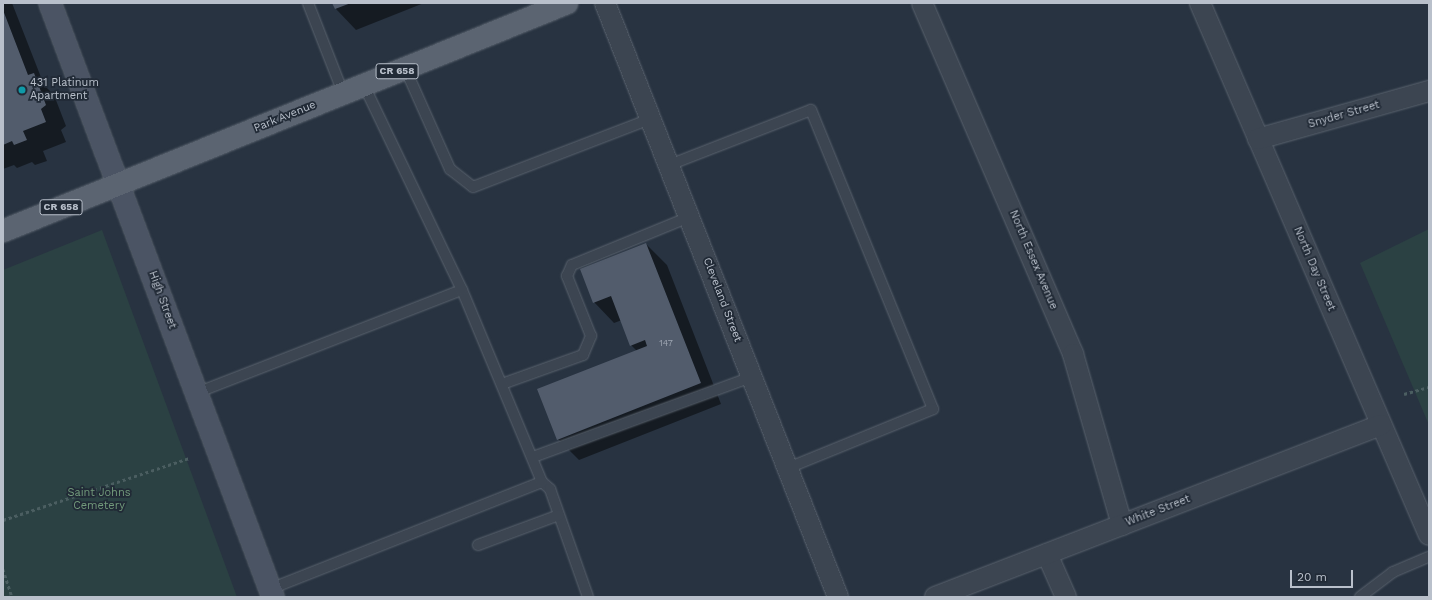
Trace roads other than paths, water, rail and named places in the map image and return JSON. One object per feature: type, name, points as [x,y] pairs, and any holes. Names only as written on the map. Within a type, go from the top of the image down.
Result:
[{"type":"main road","name":"High Street","points":[[50,3],[271,593]]},
{"type":"main road","name":"Park Avenue","points":[[3,231],[567,3]]},
{"type":"street","name":"Cleveland Street","points":[[605,3],[838,597]]},
{"type":"street","name":"North Essex Avenue","points":[[922,3],[1073,354],[1122,525]]},
{"type":"street","name":"North Day Street","points":[[1200,3],[1429,535]]},
{"type":"street","name":"Snyder Street","points":[[1258,139],[1429,91]]},
{"type":"street","name":"White Street","points":[[935,597],[1381,425]]},
{"type":"street","points":[[1047,554],[1066,597]]},
{"type":"lane","points":[[308,3],[343,93]]},
{"type":"lane","points":[[405,68],[450,169],[473,187],[650,119]]},
{"type":"lane","points":[[364,85],[462,290],[533,457],[542,482],[550,489],[588,597]]},
{"type":"lane","points":[[669,165],[811,110],[933,409],[788,468]]},
{"type":"lane","points":[[502,384],[582,355],[591,336],[567,276],[572,265],[689,217]]},
{"type":"lane","points":[[196,393],[462,290]]},
{"type":"lane","points":[[533,457],[752,377]]},
{"type":"lane","points":[[271,593],[542,482]]},
{"type":"lane","points":[[478,545],[559,515]]},
{"type":"lane","points":[[1360,597],[1393,572],[1429,557]]},
{"type":"place","name":"431 Platinum Apartment","points":[[22,90]]},
{"type":"park label","name":"Saint Johns Cemetery","points":[[99,500]]}]
